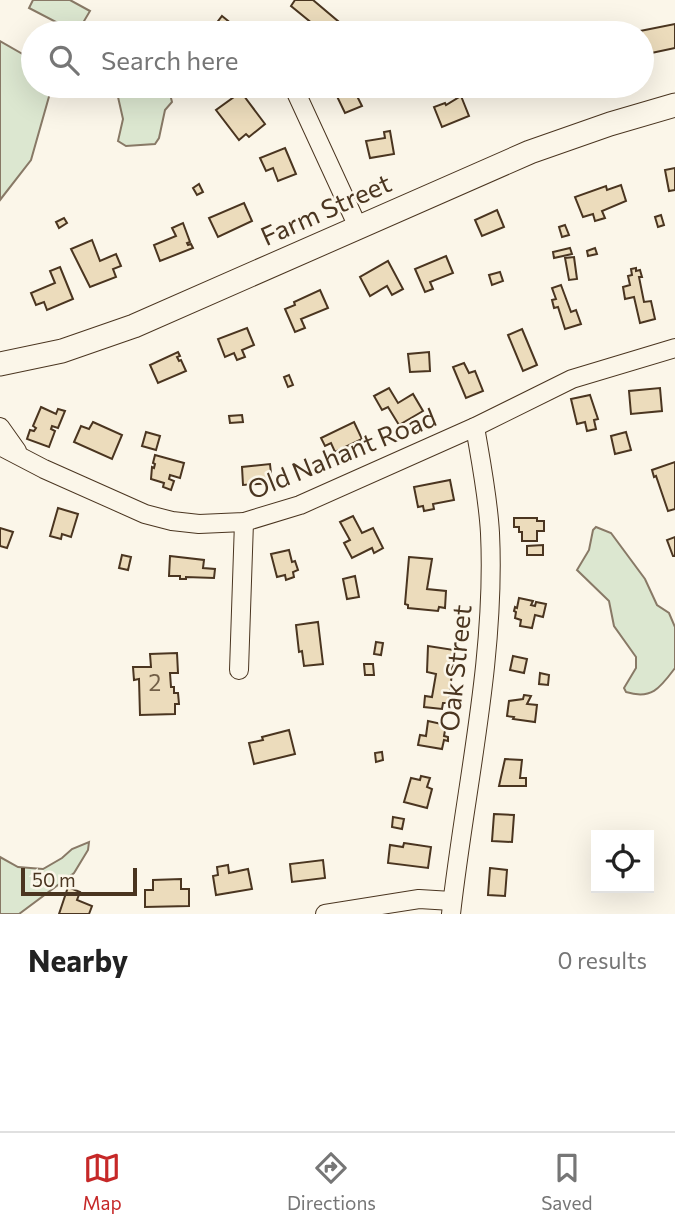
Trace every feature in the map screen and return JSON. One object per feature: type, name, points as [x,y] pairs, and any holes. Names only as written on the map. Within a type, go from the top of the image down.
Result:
[{"type":"main road","name":"Farm Street","points":[[0,364],[62,351],[134,326],[547,145],[675,105]]},
{"type":"street","points":[[299,98],[358,227]]},
{"type":"street","name":"Old Nahant Road","points":[[0,446],[114,501],[158,518],[199,524],[244,522],[300,505],[475,427],[572,379],[675,348]]},
{"type":"street","name":"Old Nahant Road","points":[[0,427],[24,459]]},
{"type":"street","name":"Oak Street","points":[[451,907],[479,709],[489,607],[490,533],[487,492],[475,427]]},
{"type":"street","points":[[239,670],[244,522]]},
{"type":"street","points":[[325,914],[419,899],[451,907]]},
{"type":"green space","points":[[33,0],[70,0],[90,11],[84,21],[54,21],[29,8]]},
{"type":"green space","points":[[0,41],[21,53],[21,98],[49,98],[31,160],[0,200]]},
{"type":"green space","points":[[118,98],[171,98],[172,102],[165,110],[159,138],[155,144],[126,146],[118,141],[123,119]]},
{"type":"green space","points":[[596,527],[611,533],[645,579],[657,605],[669,613],[675,627],[675,668],[655,691],[643,694],[626,692],[624,688],[636,668],[636,657],[614,626],[609,601],[577,570],[589,550]]},
{"type":"green space","points":[[89,842],[88,850],[74,873],[19,914],[0,914],[0,857],[18,867],[43,869],[72,849]]},
{"type":"building","points":[[295,0],[313,0],[338,21],[309,21],[291,6]]},
{"type":"building","points":[[675,24],[675,48],[654,52],[654,28]]},
{"type":"building","points":[[233,98],[246,98],[265,124],[249,137],[246,134],[239,140],[216,110]]},
{"type":"building","points":[[338,98],[358,98],[362,106],[345,113]]},
{"type":"building","points":[[462,98],[469,116],[442,127],[434,107],[445,103],[446,105]]},
{"type":"building","points":[[390,131],[394,154],[370,158],[366,141],[385,138],[384,132]]},
{"type":"building","points":[[285,148],[296,174],[278,181],[273,168],[266,171],[260,158]]},
{"type":"building","points":[[675,168],[675,190],[669,191],[665,170]]},
{"type":"building","points":[[199,184],[203,192],[197,195],[193,188]]},
{"type":"building","points":[[621,185],[626,201],[602,211],[605,218],[595,221],[593,214],[583,217],[575,197],[606,186],[607,190]]},
{"type":"building","points":[[244,203],[252,221],[218,237],[209,218]]},
{"type":"building","points":[[497,210],[504,227],[482,236],[475,220]]},
{"type":"building","points":[[661,215],[664,225],[658,227],[655,217]]},
{"type":"building","points":[[64,218],[67,223],[59,228],[56,222]]},
{"type":"building","points":[[183,223],[190,242],[187,243],[193,248],[160,261],[154,245],[176,236],[172,228]]},
{"type":"building","points":[[565,225],[569,235],[562,237],[559,227]]},
{"type":"building","points":[[92,240],[100,261],[116,254],[121,266],[113,269],[116,277],[90,287],[71,249]]},
{"type":"building","points":[[570,248],[572,254],[554,258],[553,252]]},
{"type":"building","points":[[595,248],[597,254],[588,256],[587,251]]},
{"type":"building","points":[[446,256],[453,273],[430,282],[433,289],[425,292],[415,269]]},
{"type":"building","points":[[574,257],[577,279],[569,280],[565,258]]},
{"type":"building","points":[[388,261],[403,289],[392,295],[387,286],[370,296],[360,277]]},
{"type":"building","points":[[60,267],[73,299],[47,310],[44,302],[36,305],[31,293],[55,283],[50,271]]},
{"type":"building","points":[[636,268],[636,271],[640,270],[642,277],[639,277],[644,302],[651,301],[655,319],[640,323],[634,297],[625,299],[623,287],[630,285],[628,276],[632,275],[631,269]]},
{"type":"building","points":[[500,272],[503,281],[492,285],[489,275]]},
{"type":"building","points":[[561,285],[571,312],[576,310],[581,324],[565,329],[558,307],[554,308],[552,300],[556,299],[552,288]]},
{"type":"building","points":[[320,290],[328,308],[301,319],[305,328],[295,332],[285,309]]},
{"type":"building","points":[[247,328],[254,345],[242,350],[245,357],[237,360],[234,353],[225,357],[218,339]]},
{"type":"building","points":[[522,329],[537,365],[523,371],[508,335]]},
{"type":"building","points":[[178,352],[180,356],[177,357],[186,371],[158,383],[150,365]]},
{"type":"building","points":[[429,352],[430,371],[410,372],[408,354]]},
{"type":"building","points":[[464,363],[469,373],[475,371],[483,391],[466,398],[453,367]]},
{"type":"building","points":[[289,375],[293,385],[288,387],[284,377]]},
{"type":"building","points":[[389,388],[398,403],[413,394],[423,411],[399,425],[388,407],[382,410],[374,396]]},
{"type":"building","points":[[660,388],[662,411],[631,414],[629,391]]},
{"type":"building","points":[[590,395],[598,419],[594,420],[596,429],[587,431],[585,422],[577,424],[571,399]]},
{"type":"building","points":[[41,407],[56,414],[58,409],[65,411],[58,428],[52,426],[51,429],[55,431],[49,447],[27,439],[30,430],[34,431],[36,428],[33,426]]},
{"type":"building","points":[[242,415],[243,422],[230,423],[229,416]]},
{"type":"building","points":[[93,422],[122,435],[112,459],[74,442],[81,426],[89,429]]},
{"type":"building","points":[[354,422],[362,439],[335,452],[331,443],[325,446],[321,438]]},
{"type":"building","points":[[146,432],[160,436],[156,450],[142,446]]},
{"type":"building","points":[[626,432],[631,450],[615,454],[611,436]]},
{"type":"building","points":[[155,455],[184,463],[180,478],[170,475],[169,479],[174,481],[171,490],[163,487],[164,483],[151,479]]},
{"type":"building","points":[[675,462],[675,509],[668,511],[652,470]]},
{"type":"building","points":[[270,464],[272,483],[243,485],[242,467]]},
{"type":"building","points":[[450,480],[454,500],[433,504],[434,509],[424,511],[423,506],[418,507],[414,487]]},
{"type":"building","points":[[58,508],[78,514],[71,537],[62,534],[61,539],[50,536]]},
{"type":"building","points":[[353,516],[362,533],[373,528],[383,548],[374,553],[372,548],[352,558],[344,543],[350,540],[340,522]]},
{"type":"building","points":[[514,518],[537,518],[537,521],[544,521],[544,531],[537,531],[537,541],[522,541],[522,532],[519,532],[519,527],[514,527]]},
{"type":"building","points":[[0,528],[13,532],[7,548],[0,546]]},
{"type":"building","points":[[675,537],[675,556],[673,556],[667,540]]},
{"type":"building","points":[[543,545],[543,555],[527,555],[527,546]]},
{"type":"building","points":[[289,550],[292,562],[295,561],[298,570],[293,572],[294,577],[286,580],[285,575],[277,577],[271,554]]},
{"type":"building","points":[[122,555],[131,557],[128,570],[119,568]]},
{"type":"building","points":[[170,556],[204,560],[203,568],[215,569],[214,578],[180,579],[180,576],[169,576]]},
{"type":"building","points":[[409,557],[432,559],[427,589],[446,591],[445,608],[439,607],[438,611],[408,608],[405,604]]},
{"type":"building","points":[[355,576],[359,597],[347,599],[343,579]]},
{"type":"building","points":[[519,598],[533,601],[531,605],[535,606],[536,602],[546,604],[543,617],[535,615],[532,628],[520,626],[521,620],[515,618],[514,611]]},
{"type":"building","points":[[318,622],[323,664],[304,666],[302,651],[299,652],[296,625]]},
{"type":"building","points":[[376,642],[383,643],[381,655],[374,654]]},
{"type":"building","points":[[428,646],[454,650],[449,703],[443,703],[442,709],[424,707],[425,696],[432,697],[436,674],[427,672]]},
{"type":"building","points":[[177,653],[178,673],[170,673],[171,687],[174,687],[174,693],[178,693],[179,704],[175,704],[175,714],[140,715],[139,679],[134,680],[133,667],[151,667],[150,654]]},
{"type":"building","points":[[513,656],[527,659],[524,673],[510,670]]},
{"type":"building","points":[[364,664],[373,664],[374,675],[365,675]]},
{"type":"building","points":[[540,673],[549,675],[548,685],[539,684]]},
{"type":"building","points":[[524,695],[531,696],[527,704],[537,705],[535,722],[507,716],[509,701],[523,699]]},
{"type":"building","points":[[428,721],[446,725],[444,736],[448,737],[448,741],[444,740],[442,749],[418,745],[420,735],[426,736]]},
{"type":"building","points":[[289,730],[295,754],[254,764],[249,743]]},
{"type":"building","points":[[382,752],[383,760],[376,762],[375,753]]},
{"type":"building","points":[[505,759],[522,760],[520,778],[526,778],[526,786],[499,786]]},
{"type":"building","points":[[421,776],[430,778],[427,787],[432,789],[427,808],[404,802],[411,778],[420,780]]},
{"type":"building","points":[[494,814],[514,815],[512,842],[492,841]]},
{"type":"building","points":[[393,817],[404,819],[402,829],[392,827]]},
{"type":"building","points":[[404,843],[431,847],[428,868],[388,863],[390,845],[403,847]]},
{"type":"building","points":[[323,860],[325,878],[292,882],[290,864]]},
{"type":"building","points":[[228,865],[229,873],[248,869],[252,889],[216,895],[213,876],[218,875],[217,867]]},
{"type":"building","points":[[490,868],[507,870],[505,896],[488,895]]},
{"type":"building","points":[[181,879],[181,889],[189,889],[189,906],[145,907],[145,890],[153,890],[153,880]]},
{"type":"building","points":[[68,887],[80,892],[77,900],[92,906],[89,914],[59,914]]}]
